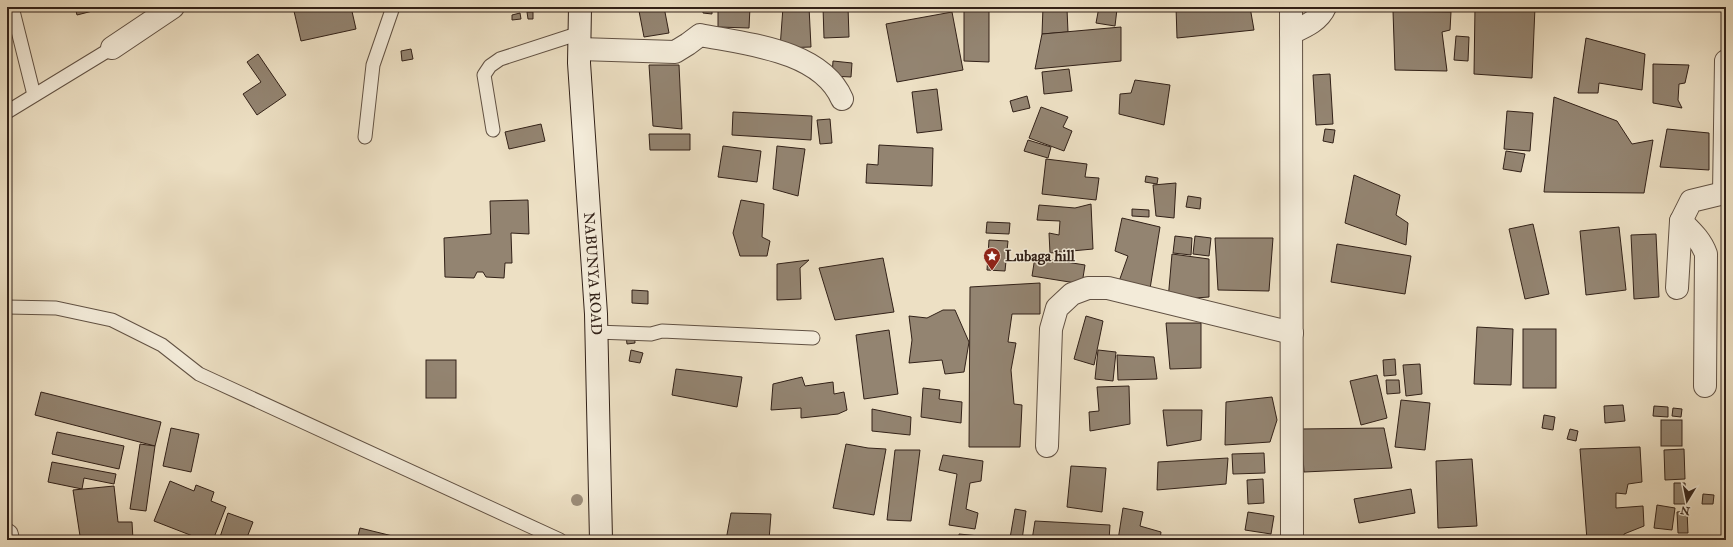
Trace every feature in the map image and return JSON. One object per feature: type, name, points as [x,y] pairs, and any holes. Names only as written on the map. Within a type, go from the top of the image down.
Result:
[{"type":"street","points":[[112,48],[173,7]]},
{"type":"street","name":"NABUNYA ROAD","points":[[580,7],[580,41],[596,332],[600,540]]},
{"type":"street","points":[[1291,7],[1292,540]]},
{"type":"street","points":[[1291,33],[1308,24],[1322,14],[1325,7]]},
{"type":"street","points":[[580,41],[675,52],[700,35],[775,50],[809,63],[839,91],[842,99]]},
{"type":"street","points":[[1676,288],[1681,221],[1691,201],[1725,193],[1726,61]]},
{"type":"street","points":[[1681,221],[1700,242],[1706,254],[1705,386]]},
{"type":"street","points":[[1047,446],[1052,329],[1057,308],[1072,294],[1088,288],[1108,288],[1292,333]]},
{"type":"street","points":[[7,536],[8,540]]},
{"type":"lane","points":[[12,7],[34,96]]},
{"type":"lane","points":[[365,137],[373,65],[392,7]]},
{"type":"lane","points":[[493,130],[484,75],[490,66],[500,59],[580,41]]},
{"type":"lane","points":[[7,112],[112,48]]},
{"type":"lane","points":[[7,307],[56,308],[112,320],[162,345],[200,374],[560,540]]},
{"type":"lane","points":[[596,332],[651,334],[662,331],[813,338]]},
{"type":"building","points":[[75,7],[108,7],[77,15]]},
{"type":"building","points":[[293,7],[326,7],[325,9],[335,7],[351,7],[356,29],[301,41]]},
{"type":"building","points":[[664,7],[669,33],[644,37],[639,11]]},
{"type":"building","points":[[703,7],[712,7],[712,14],[703,13]]},
{"type":"building","points":[[718,7],[750,7],[749,28],[718,27]]},
{"type":"building","points":[[783,7],[809,7],[811,47],[780,48]]},
{"type":"building","points":[[823,7],[848,7],[849,37],[824,38]]},
{"type":"building","points":[[964,7],[989,7],[989,62],[964,61]]},
{"type":"building","points":[[1043,7],[1058,7],[1067,9],[1068,32],[1042,34]]},
{"type":"building","points":[[1099,7],[1117,9],[1115,26],[1096,23]]},
{"type":"building","points":[[1176,7],[1250,7],[1254,30],[1177,38]]},
{"type":"building","points":[[1475,7],[1535,7],[1532,78],[1474,74]]},
{"type":"building","points":[[1393,11],[1451,12],[1450,30],[1442,32],[1447,71],[1395,70]]},
{"type":"building","points":[[527,12],[533,12],[533,19],[528,19]]},
{"type":"building","points":[[952,12],[963,70],[897,82],[886,24]]},
{"type":"building","points":[[520,13],[521,19],[512,20],[512,15]]},
{"type":"building","points":[[1121,27],[1121,61],[1035,69],[1042,34]]},
{"type":"building","points":[[1456,36],[1469,37],[1468,61],[1454,60]]},
{"type":"building","points":[[1586,38],[1645,54],[1642,90],[1599,83],[1598,93],[1578,93]]},
{"type":"building","points":[[411,49],[413,59],[402,61],[401,51]]},
{"type":"building","points":[[258,54],[286,95],[257,115],[243,94],[261,82],[247,62]]},
{"type":"building","points":[[833,61],[852,63],[851,77],[832,76]]},
{"type":"building","points":[[1653,64],[1689,65],[1685,83],[1679,84],[1678,100],[1682,108],[1653,103]]},
{"type":"building","points":[[649,65],[679,65],[682,129],[653,126]]},
{"type":"building","points":[[1069,69],[1072,91],[1044,94],[1042,72]]},
{"type":"building","points":[[1330,74],[1333,124],[1316,125],[1313,75]]},
{"type":"building","points":[[1135,80],[1170,85],[1164,125],[1119,114],[1120,94],[1131,93]]},
{"type":"building","points":[[937,89],[942,130],[917,133],[912,92]]},
{"type":"building","points":[[1027,96],[1030,108],[1013,112],[1010,101]]},
{"type":"building","points":[[1554,97],[1617,121],[1632,144],[1653,140],[1644,193],[1544,192]]},
{"type":"building","points":[[1041,107],[1068,117],[1063,127],[1072,131],[1064,151],[1029,138]]},
{"type":"building","points":[[1507,111],[1533,113],[1530,151],[1504,149]]},
{"type":"building","points":[[733,112],[812,116],[811,140],[732,135]]},
{"type":"building","points":[[830,119],[832,143],[820,144],[817,120]]},
{"type":"building","points":[[541,124],[545,141],[509,149],[505,132]]},
{"type":"building","points":[[1325,129],[1335,130],[1333,143],[1323,141]]},
{"type":"building","points":[[1667,129],[1709,133],[1709,170],[1660,167]]},
{"type":"building","points":[[649,134],[690,134],[690,150],[650,150]]},
{"type":"building","points":[[1028,140],[1051,147],[1048,158],[1024,151]]},
{"type":"building","points":[[879,145],[933,148],[932,186],[866,183],[867,164],[878,165]]},
{"type":"building","points":[[723,146],[761,151],[757,182],[718,177]]},
{"type":"building","points":[[777,146],[805,149],[798,196],[773,189]]},
{"type":"building","points":[[1506,151],[1525,154],[1521,172],[1503,169]]},
{"type":"building","points":[[1046,159],[1087,164],[1085,177],[1099,178],[1096,200],[1042,194]]},
{"type":"building","points":[[1354,175],[1400,195],[1396,215],[1408,223],[1406,245],[1345,223]]},
{"type":"building","points":[[1146,176],[1158,178],[1157,184],[1145,182]]},
{"type":"building","points":[[1176,183],[1174,218],[1156,216],[1153,185]]},
{"type":"building","points":[[1188,196],[1201,198],[1200,209],[1186,207]]},
{"type":"building","points":[[528,200],[529,234],[511,233],[512,263],[505,263],[504,278],[486,277],[483,272],[477,272],[474,278],[445,277],[444,238],[491,234],[490,201]]},
{"type":"building","points":[[741,200],[764,204],[762,237],[770,241],[767,256],[740,256],[733,233]]},
{"type":"building","points":[[1091,204],[1093,249],[1050,253],[1049,233],[1059,235],[1060,221],[1037,220],[1039,205],[1075,208]]},
{"type":"building","points":[[1132,209],[1149,210],[1149,217],[1132,216]]},
{"type":"building","points":[[1122,218],[1160,227],[1149,295],[1117,287],[1128,256],[1115,251]]},
{"type":"building","points":[[987,222],[1010,223],[1009,234],[986,233]]},
{"type":"building","points":[[1533,224],[1549,294],[1525,299],[1509,229]]},
{"type":"building","points":[[1619,227],[1626,290],[1586,295],[1580,231]]},
{"type":"building","points":[[1656,234],[1659,297],[1634,299],[1631,235]]},
{"type":"building","points":[[1175,236],[1192,238],[1191,255],[1173,253]]},
{"type":"building","points":[[1195,236],[1211,238],[1209,256],[1193,254]]},
{"type":"building","points":[[1215,238],[1273,238],[1269,291],[1218,290]]},
{"type":"building","points":[[989,240],[1008,241],[1005,271],[987,270]]},
{"type":"building","points":[[1337,244],[1411,256],[1405,294],[1331,282]]},
{"type":"building","points":[[1172,254],[1209,259],[1209,297],[1168,300]]},
{"type":"building","points":[[1035,257],[1085,265],[1082,284],[1032,276]]},
{"type":"building","points":[[883,258],[894,312],[835,320],[819,268]]},
{"type":"building","points":[[809,260],[800,268],[801,299],[777,300],[777,264]]},
{"type":"building","points":[[1040,283],[1040,314],[1012,314],[1008,342],[1016,343],[1011,370],[1014,404],[1022,405],[1020,447],[969,447],[970,287]]},
{"type":"building","points":[[632,290],[648,291],[648,304],[632,303]]},
{"type":"building","points":[[943,310],[955,310],[969,342],[964,372],[945,374],[942,360],[909,363],[912,340],[909,316],[927,318]]},
{"type":"building","points":[[1086,316],[1103,321],[1094,365],[1074,359]]},
{"type":"building","points":[[1166,323],[1201,323],[1201,368],[1170,369]]},
{"type":"building","points":[[1477,327],[1513,329],[1511,385],[1474,384]]},
{"type":"building","points":[[625,328],[634,328],[635,343],[627,344]]},
{"type":"building","points":[[1523,329],[1556,329],[1556,388],[1523,388]]},
{"type":"building","points":[[889,330],[898,394],[864,399],[856,335]]},
{"type":"building","points":[[631,350],[643,353],[640,363],[629,361]]},
{"type":"building","points":[[1098,350],[1116,352],[1113,381],[1095,379]]},
{"type":"building","points":[[1117,355],[1154,357],[1157,379],[1118,380]]},
{"type":"building","points":[[1395,359],[1396,375],[1384,376],[1383,360]]},
{"type":"building","points":[[426,360],[456,360],[456,398],[426,398]]},
{"type":"building","points":[[1420,364],[1422,394],[1406,396],[1403,365]]},
{"type":"building","points":[[676,369],[742,377],[737,407],[672,395]]},
{"type":"building","points":[[1377,375],[1387,418],[1361,425],[1350,381]]},
{"type":"building","points":[[802,377],[805,386],[833,382],[834,394],[844,392],[847,410],[838,414],[801,418],[801,408],[771,410],[773,384]]},
{"type":"building","points":[[1386,380],[1399,380],[1400,393],[1387,394]]},
{"type":"building","points":[[1129,386],[1130,424],[1090,431],[1089,412],[1099,411],[1097,387]]},
{"type":"building","points":[[923,388],[940,390],[939,399],[962,402],[961,423],[921,417]]},
{"type":"building","points":[[41,392],[161,422],[155,446],[35,415]]},
{"type":"building","points":[[1272,397],[1277,420],[1270,442],[1225,445],[1226,402]]},
{"type":"building","points":[[1401,400],[1430,403],[1425,450],[1395,447]]},
{"type":"building","points":[[1623,405],[1625,421],[1605,423],[1604,406]]},
{"type":"building","points":[[1654,406],[1668,407],[1668,417],[1653,416]]},
{"type":"building","points":[[1673,408],[1682,409],[1681,417],[1672,416]]},
{"type":"building","points":[[872,409],[911,417],[910,435],[872,431]]},
{"type":"building","points":[[1163,410],[1202,410],[1201,440],[1167,446]]},
{"type":"building","points":[[1544,415],[1555,417],[1553,430],[1542,428]]},
{"type":"building","points":[[1661,420],[1682,420],[1682,446],[1661,446]]},
{"type":"building","points":[[171,428],[199,434],[191,472],[163,466]]},
{"type":"building","points":[[1384,428],[1392,468],[1304,472],[1301,429]]},
{"type":"building","points":[[1570,429],[1578,431],[1576,441],[1567,439]]},
{"type":"building","points":[[57,432],[124,446],[119,469],[52,454]]},
{"type":"building","points":[[140,444],[155,446],[146,511],[130,509]]},
{"type":"building","points":[[846,444],[868,448],[886,449],[874,515],[833,508]]},
{"type":"building","points":[[1640,447],[1642,482],[1628,484],[1626,494],[1616,493],[1616,508],[1643,506],[1644,526],[1624,534],[1624,540],[1587,540],[1580,449]]},
{"type":"building","points":[[1684,449],[1685,479],[1665,480],[1664,450]]},
{"type":"building","points":[[895,450],[920,450],[911,521],[887,520]]},
{"type":"building","points":[[1264,453],[1265,473],[1233,474],[1232,454]]},
{"type":"building","points":[[943,455],[983,461],[981,481],[970,483],[966,509],[978,513],[975,529],[949,525],[957,474],[939,470]]},
{"type":"building","points":[[1228,458],[1226,484],[1157,490],[1158,462]]},
{"type":"building","points":[[1472,459],[1477,526],[1438,528],[1436,461]]},
{"type":"building","points":[[52,462],[116,474],[114,484],[84,478],[82,489],[48,482]]},
{"type":"building","points":[[1071,466],[1106,468],[1102,512],[1067,507]]},
{"type":"building","points":[[1263,479],[1264,503],[1248,504],[1247,480]]},
{"type":"building","points":[[170,481],[194,491],[196,485],[214,492],[211,501],[226,507],[213,540],[203,540],[154,521]]},
{"type":"building","points":[[1674,483],[1685,483],[1686,504],[1674,504]]},
{"type":"building","points":[[114,486],[118,522],[132,522],[133,540],[68,540],[68,538],[80,536],[73,490]]},
{"type":"building","points":[[1411,489],[1415,513],[1359,523],[1354,499]]},
{"type":"building","points":[[1703,494],[1714,495],[1713,504],[1702,504]]},
{"type":"building","points":[[1657,505],[1675,508],[1672,530],[1654,528]]},
{"type":"building","points":[[1123,508],[1143,512],[1140,526],[1161,532],[1160,540],[1118,540]]},
{"type":"building","points":[[1015,509],[1026,511],[1022,540],[1010,538]]},
{"type":"building","points":[[1687,511],[1688,533],[1678,533],[1677,512]]},
{"type":"building","points":[[1248,512],[1274,516],[1271,534],[1245,530]]},
{"type":"building","points":[[228,513],[253,522],[246,540],[219,540]]},
{"type":"building","points":[[731,513],[771,514],[769,540],[726,540]]},
{"type":"building","points":[[1035,521],[1110,525],[1109,540],[1032,540]]},
{"type":"building","points":[[360,528],[409,540],[357,540]]},
{"type":"building","points":[[959,534],[1010,539],[1010,540],[959,540]]},
{"type":"building","points":[[1340,537],[1340,540],[1313,540],[1313,539]]},
{"type":"place","name":"Lubaga hill","points":[[992,271]]}]
